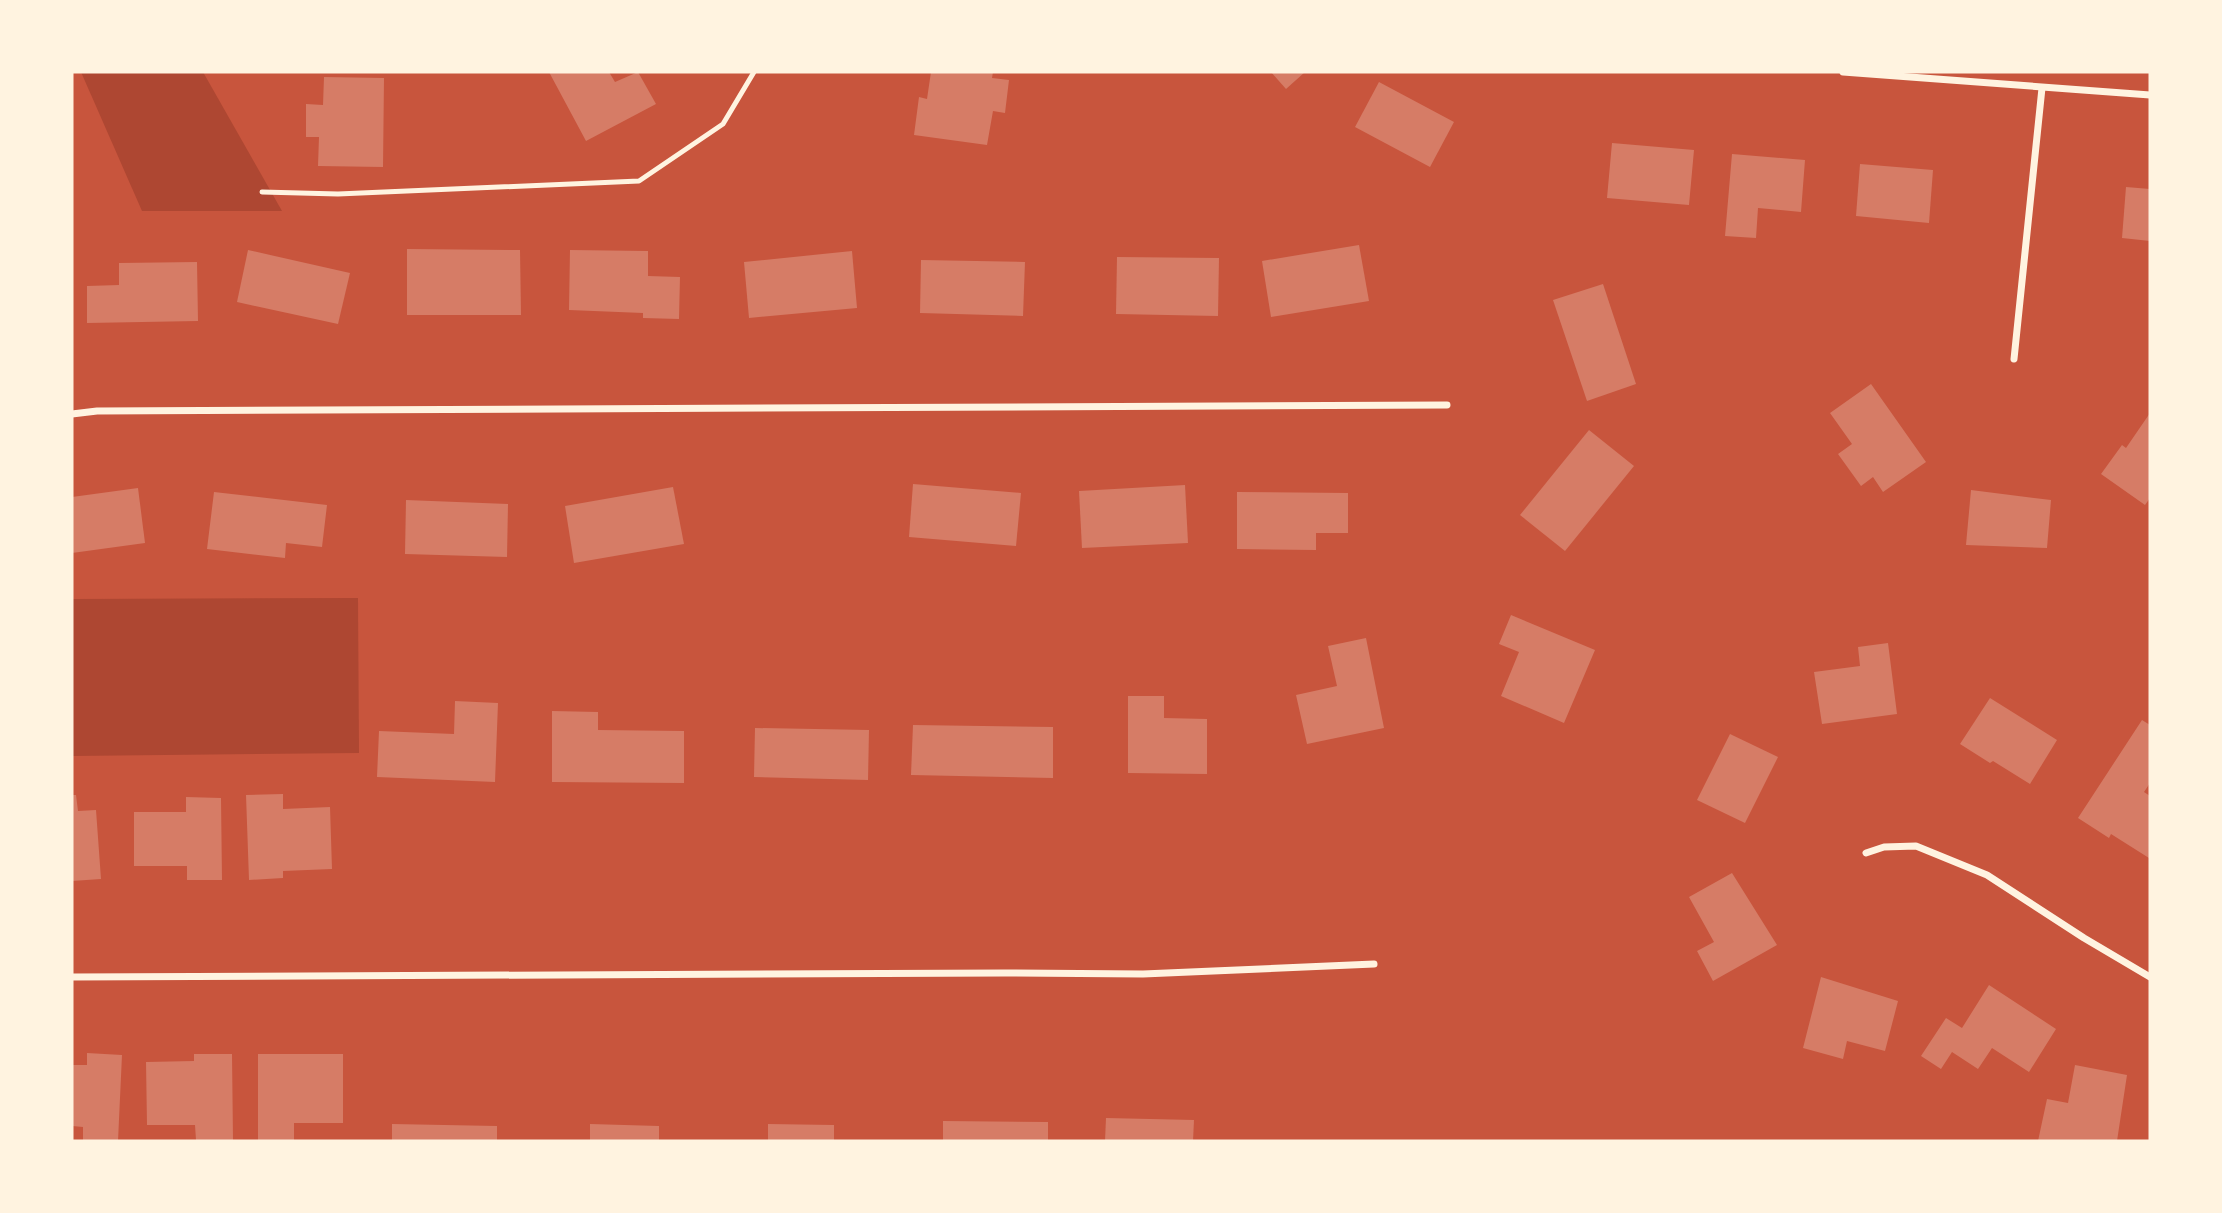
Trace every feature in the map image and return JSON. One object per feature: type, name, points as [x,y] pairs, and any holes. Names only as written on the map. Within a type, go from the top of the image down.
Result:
[{"type":"street","points":[[1843,72],[2150,95]]},
{"type":"street","points":[[2014,359],[2042,88]]},
{"type":"street","points":[[72,414],[97,411],[249,410],[1447,405]]},
{"type":"street","points":[[1866,853],[1884,847],[1916,846],[1987,875],[2150,977]]},
{"type":"street","points":[[72,976],[1143,974],[1374,964]]},
{"type":"lane","points":[[262,192],[338,194],[639,181],[723,124],[754,72]]},
{"type":"shaded area","points":[[81,72],[203,72],[282,211],[142,211]]},
{"type":"shaded area","points":[[358,598],[359,753],[72,756],[72,599]]},
{"type":"building","points":[[549,72],[609,72],[615,82],[638,72],[656,104],[586,141]]},
{"type":"building","points":[[931,72],[993,72],[992,78],[1009,80],[1005,113],[993,111],[987,145],[914,135],[919,97],[927,99]]},
{"type":"building","points":[[1271,72],[1305,72],[1286,89]]},
{"type":"building","points":[[324,77],[384,78],[383,167],[318,166],[319,137],[306,137],[306,104],[323,105]]},
{"type":"building","points":[[1379,82],[1454,122],[1430,167],[1355,127]]},
{"type":"building","points":[[1612,143],[1694,150],[1689,205],[1607,198]]},
{"type":"building","points":[[1732,154],[1805,160],[1801,212],[1758,208],[1756,238],[1725,236]]},
{"type":"building","points":[[1860,164],[1933,170],[1929,223],[1856,216]]},
{"type":"building","points":[[2126,187],[2150,189],[2150,241],[2122,238]]},
{"type":"building","points":[[1359,245],[1369,301],[1271,317],[1262,261]]},
{"type":"building","points":[[407,249],[520,250],[521,315],[407,315]]},
{"type":"building","points":[[248,250],[350,273],[338,324],[237,302]]},
{"type":"building","points":[[570,250],[648,251],[648,276],[680,277],[679,319],[643,318],[643,313],[569,310]]},
{"type":"building","points":[[852,251],[857,308],[749,318],[744,262]]},
{"type":"building","points":[[1117,257],[1219,258],[1218,316],[1116,314]]},
{"type":"building","points":[[921,260],[1025,262],[1023,316],[920,313]]},
{"type":"building","points":[[197,262],[198,321],[87,323],[87,286],[119,285],[119,263]]},
{"type":"building","points":[[1603,284],[1636,384],[1587,401],[1553,300]]},
{"type":"building","points":[[1871,384],[1926,462],[1883,492],[1873,477],[1861,486],[1838,454],[1852,444],[1830,413]]},
{"type":"building","points":[[2150,413],[2150,498],[2145,505],[2101,474],[2122,445],[2126,448]]},
{"type":"building","points":[[1589,430],[1634,466],[1565,551],[1520,515]]},
{"type":"building","points":[[913,484],[1021,493],[1016,546],[909,537]]},
{"type":"building","points":[[1185,485],[1188,543],[1082,548],[1079,491]]},
{"type":"building","points":[[673,487],[684,544],[574,563],[565,506]]},
{"type":"building","points":[[138,488],[145,543],[72,553],[72,497]]},
{"type":"building","points":[[1971,490],[2051,500],[2047,548],[1966,545]]},
{"type":"building","points":[[214,492],[327,505],[322,547],[286,543],[285,558],[207,549]]},
{"type":"building","points":[[1237,492],[1348,493],[1348,533],[1316,533],[1316,550],[1237,549]]},
{"type":"building","points":[[406,500],[508,504],[507,557],[405,554]]},
{"type":"building","points":[[1511,615],[1595,650],[1564,723],[1501,696],[1519,652],[1499,644]]},
{"type":"building","points":[[1366,638],[1384,728],[1307,744],[1296,695],[1337,686],[1328,646]]},
{"type":"building","points":[[1888,643],[1897,714],[1822,724],[1814,672],[1860,666],[1858,647]]},
{"type":"building","points":[[1128,696],[1164,696],[1164,718],[1207,719],[1207,774],[1128,773]]},
{"type":"building","points":[[1990,698],[2057,740],[2030,784],[1960,744]]},
{"type":"building","points":[[455,701],[498,703],[495,782],[377,777],[379,731],[454,734]]},
{"type":"building","points":[[552,711],[598,712],[598,730],[684,731],[684,783],[552,782]]},
{"type":"building","points":[[2142,720],[2150,725],[2150,783],[2144,792],[2150,796],[2149,858],[2111,834],[2109,838],[2078,818]]},
{"type":"building","points":[[913,725],[1053,727],[1053,778],[911,775]]},
{"type":"building","points":[[755,728],[869,730],[868,780],[754,777]]},
{"type":"building","points":[[1730,734],[1778,757],[1745,823],[1697,800]]},
{"type":"building","points":[[283,794],[283,809],[330,807],[332,869],[283,871],[283,878],[249,880],[246,795]]},
{"type":"building","points":[[72,795],[76,795],[78,811],[96,810],[101,879],[72,881]]},
{"type":"building","points":[[186,797],[221,798],[222,880],[187,880],[187,866],[134,866],[134,812],[186,812]]},
{"type":"building","points":[[1732,873],[1777,945],[1713,981],[1697,951],[1714,942],[1689,897]]},
{"type":"building","points":[[1821,977],[1898,1001],[1885,1051],[1847,1041],[1843,1059],[1803,1048]]},
{"type":"building","points":[[1989,985],[2056,1029],[2029,1072],[1992,1048],[1978,1069],[1952,1052],[1941,1069],[1921,1056],[1946,1018],[1962,1028]]},
{"type":"building","points":[[87,1053],[122,1055],[118,1141],[83,1140],[83,1127],[72,1126],[72,1065],[87,1065]]},
{"type":"building","points":[[194,1054],[232,1054],[233,1140],[196,1140],[195,1125],[147,1125],[146,1062],[194,1061]]},
{"type":"building","points":[[258,1054],[343,1054],[343,1123],[294,1123],[294,1141],[258,1141]]},
{"type":"building","points":[[2075,1065],[2127,1075],[2117,1141],[2038,1141],[2047,1099],[2068,1103]]},
{"type":"building","points":[[1106,1118],[1194,1120],[1193,1141],[1105,1141]]},
{"type":"building","points":[[943,1121],[1048,1122],[1048,1141],[943,1141]]},
{"type":"building","points":[[392,1124],[497,1126],[497,1141],[392,1141]]},
{"type":"building","points":[[590,1124],[659,1126],[659,1141],[590,1141]]},
{"type":"building","points":[[768,1124],[834,1125],[834,1141],[768,1141]]}]
